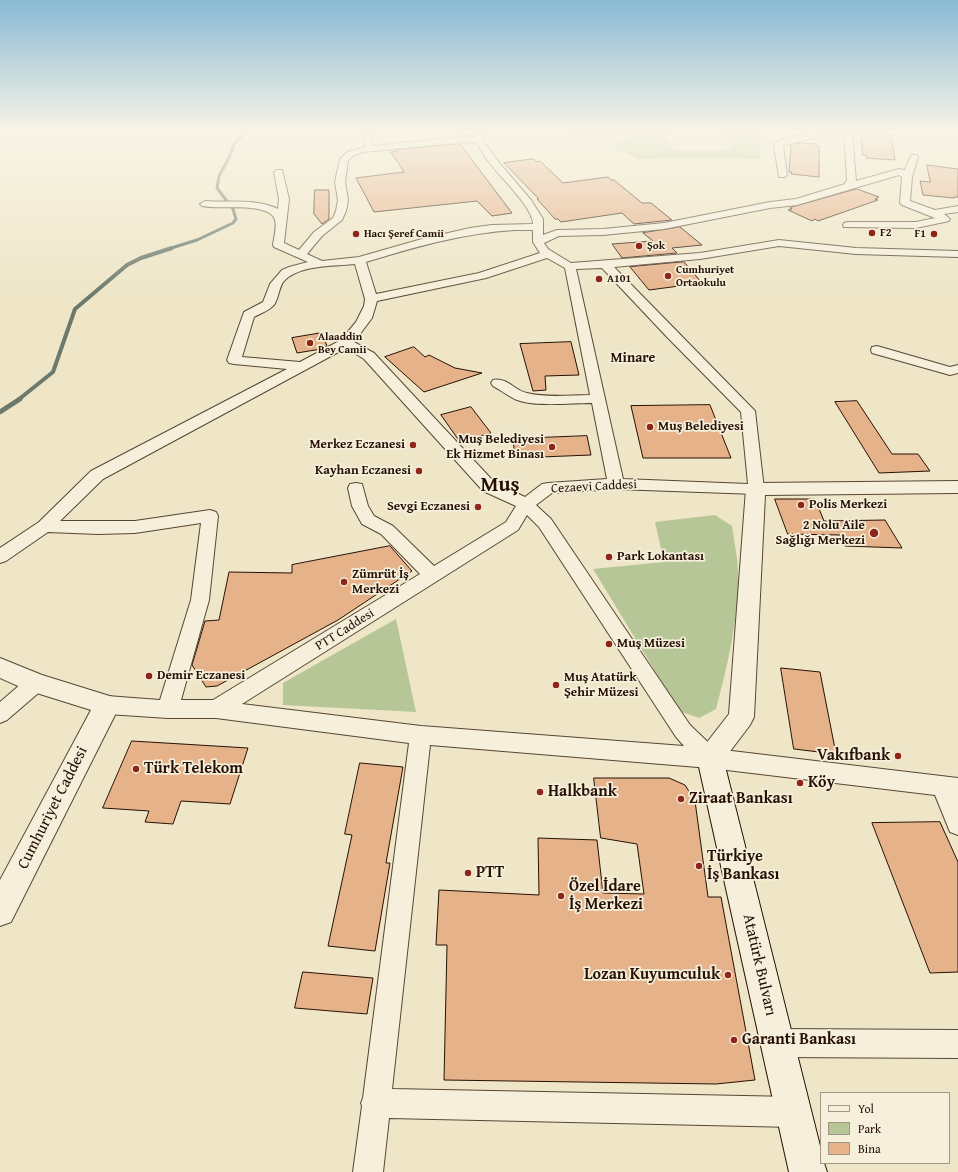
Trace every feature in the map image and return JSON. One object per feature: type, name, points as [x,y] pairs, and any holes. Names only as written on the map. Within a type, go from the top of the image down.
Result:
[{"type":"street","points":[[282,187],[284,199],[278,245],[321,264]]},
{"type":"street","points":[[300,256],[318,234],[337,220],[343,200],[341,187]]},
{"type":"street","points":[[515,187],[528,202],[538,219],[538,242],[548,254],[570,266],[700,256],[779,243],[898,254],[958,254]]},
{"type":"street","points":[[538,242],[557,233],[603,232],[664,226],[770,204],[797,202],[846,187]]},
{"type":"street","points":[[848,224],[916,225],[948,221],[905,203],[906,187]]},
{"type":"street","points":[[208,204],[270,208],[279,216],[281,225]]},
{"type":"street","points":[[934,214],[958,209]]},
{"type":"street","points":[[575,243],[668,235],[741,222]]},
{"type":"street","points":[[303,366],[234,360],[248,315],[268,304],[272,291],[280,276],[297,267],[360,260],[449,234],[505,228],[538,227]]},
{"type":"street","points":[[538,242],[559,244]]},
{"type":"street","points":[[371,299],[482,276],[548,254]]},
{"type":"street","points":[[0,557],[45,526],[97,475],[346,343],[367,316],[371,299],[360,260]]},
{"type":"street","points":[[605,264],[671,334],[748,411],[756,489],[741,717],[710,758]]},
{"type":"street","points":[[570,266],[616,484]]},
{"type":"street","points":[[346,343],[369,356],[489,487],[526,504],[545,523],[683,731],[710,758]]},
{"type":"street","points":[[877,350],[950,371],[958,370]]},
{"type":"street","points":[[498,383],[522,397],[540,400],[598,398]]},
{"type":"street","name":"Cezaevi Caddesi","points":[[526,504],[548,488],[616,484],[756,489],[958,487]]},
{"type":"street","points":[[356,488],[360,506],[368,520],[387,530],[433,576]]},
{"type":"street","name":"PTT Caddesi","points":[[216,709],[512,526],[526,504]]},
{"type":"street","points":[[45,526],[98,528],[135,527],[210,516],[200,600],[168,709]]},
{"type":"street","points":[[0,668],[36,683],[107,705],[168,709],[216,709],[421,735],[710,758],[950,787],[958,824]]},
{"type":"street","points":[[0,714],[36,683]]},
{"type":"street","name":"Cumhuriyet Caddesi","points":[[0,911],[107,705]]},
{"type":"street","points":[[368,1172],[375,1103],[421,735]]},
{"type":"street","name":"Atatürk Bulvarı","points":[[710,758],[808,1172]]},
{"type":"street","points":[[777,1043],[958,1044]]},
{"type":"street","points":[[375,1103],[794,1112]]},
{"type":"green space","points":[[715,515],[732,526],[738,568],[737,607],[728,660],[716,709],[699,718],[682,712],[663,684],[593,569],[664,562],[655,522]]},
{"type":"green space","points":[[396,619],[416,712],[283,705],[283,683]]},
{"type":"building","points":[[361,187],[492,187],[512,213],[492,216],[477,201],[374,212]]},
{"type":"building","points":[[527,187],[622,187],[642,203],[651,203],[672,220],[634,224],[622,213],[561,222],[558,219],[555,219],[537,199],[539,199]]},
{"type":"building","points":[[921,187],[958,187],[958,197],[954,198],[923,195]]},
{"type":"building","points":[[857,189],[879,197],[875,199],[878,200],[818,221],[815,219],[812,221],[788,210],[792,209],[790,208],[792,207]]},
{"type":"building","points":[[315,190],[329,190],[329,219],[322,224],[314,214]]},
{"type":"building","points":[[680,227],[702,245],[672,248],[677,253],[622,258],[612,244],[653,241],[643,233]]},
{"type":"building","name":"Cumhuriyet Ortaokulu","points":[[684,262],[702,283],[649,290],[630,267]]},
{"type":"building","name":"Alaaddin Bey Camii","points":[[322,333],[327,346],[321,349],[297,353],[292,338]]},
{"type":"building","points":[[571,342],[579,375],[545,376],[546,390],[533,391],[520,344]]},
{"type":"building","points":[[414,347],[425,357],[429,355],[455,368],[482,373],[424,392],[385,357]]},
{"type":"building","points":[[857,401],[892,454],[918,454],[930,471],[879,473],[835,402]]},
{"type":"building","name":"Muş Belediyesi","points":[[710,405],[731,458],[643,458],[631,406]]},
{"type":"building","points":[[471,407],[491,433],[460,442],[441,415]]},
{"type":"building","name":"Muş Belediyesi Ek Hizmet Binası","points":[[587,436],[591,455],[515,458],[513,439]]},
{"type":"building","points":[[775,499],[815,499],[824,521],[885,520],[902,548],[845,546],[840,535],[788,534]]},
{"type":"building","points":[[390,546],[412,571],[338,620],[217,686],[206,687],[192,665],[205,621],[219,620],[229,572],[292,573],[292,565]]},
{"type":"building","points":[[781,668],[820,672],[836,754],[794,749]]},
{"type":"building","points":[[132,741],[248,748],[230,804],[181,801],[173,824],[145,822],[149,811],[103,808]]},
{"type":"building","points":[[360,763],[403,767],[386,863],[390,863],[375,951],[328,946],[352,835],[345,834]]},
{"type":"building","points":[[594,778],[669,778],[685,785],[695,801],[708,897],[721,897],[755,1080],[716,1084],[444,1080],[447,945],[436,945],[439,890],[539,895],[538,838],[597,840],[603,893],[644,894],[637,844],[601,838]]},
{"type":"building","points":[[940,822],[958,862],[958,972],[930,973],[872,823]]},
{"type":"building","points":[[303,972],[373,978],[367,1014],[295,1008]]},
{"type":"waterway","points":[[168,249],[197,240],[233,223],[236,219],[233,209],[217,187]]},
{"type":"waterway","points":[[18,400],[53,372],[75,309],[127,265],[141,258],[172,248]]},
{"type":"waterway","points":[[0,412],[20,399]]},
{"type":"place","name":"F2","points":[[872,233]]},
{"type":"place","name":"Hacı Şeref Camii","points":[[356,234]]},
{"type":"place","name":"F1","points":[[934,234]]},
{"type":"place","name":"Şok","points":[[639,246]]},
{"type":"place","name":"Cumhuriyet Ortaokulu","points":[[668,276]]},
{"type":"place","name":"A101","points":[[599,279]]},
{"type":"place","name":"Alaaddin Bey Camii","points":[[310,343]]},
{"type":"place","name":"Muş Belediyesi","points":[[650,427]]},
{"type":"place","name":"Merkez Eczanesi","points":[[413,445]]},
{"type":"place","name":"Muş Belediyesi Ek Hizmet Binası","points":[[552,447]]},
{"type":"place","name":"Kayhan Eczanesi","points":[[419,471]]},
{"type":"place","name":"Polis Merkezi","points":[[801,505]]},
{"type":"place","name":"Sevgi Eczanesi","points":[[478,507]]},
{"type":"place","name":"2 Nolu Aile Sağlığı Merkezi","points":[[874,533]]},
{"type":"place","name":"Park Lokantası","points":[[609,557]]},
{"type":"place","name":"Zümrüt İş Merkezi","points":[[344,582]]},
{"type":"place","name":"Muş Müzesi","points":[[609,644]]},
{"type":"place","name":"Demir Eczanesi","points":[[149,676]]},
{"type":"place","name":"Muş Atatürk Şehir Müzesi","points":[[556,685]]},
{"type":"place","name":"Vakıfbank","points":[[898,756]]},
{"type":"place","name":"Türk Telekom","points":[[136,769]]},
{"type":"place","name":"Köy","points":[[800,783]]},
{"type":"place","name":"Halkbank","points":[[540,792]]},
{"type":"place","name":"Ziraat Bankası","points":[[681,799]]},
{"type":"place","name":"Türkiye İş Bankası","points":[[699,866]]},
{"type":"place","name":"PTT","points":[[468,873]]},
{"type":"place","name":"Özel İdare İş Merkezi","points":[[561,896]]},
{"type":"place","name":"Lozan Kuyumculuk","points":[[728,975]]},
{"type":"place","name":"Garanti Bankası","points":[[734,1040]]},
{"type":"district","name":"Minare","points":[[633,358]]},
{"type":"district","name":"Muş","points":[[500,486]]}]
